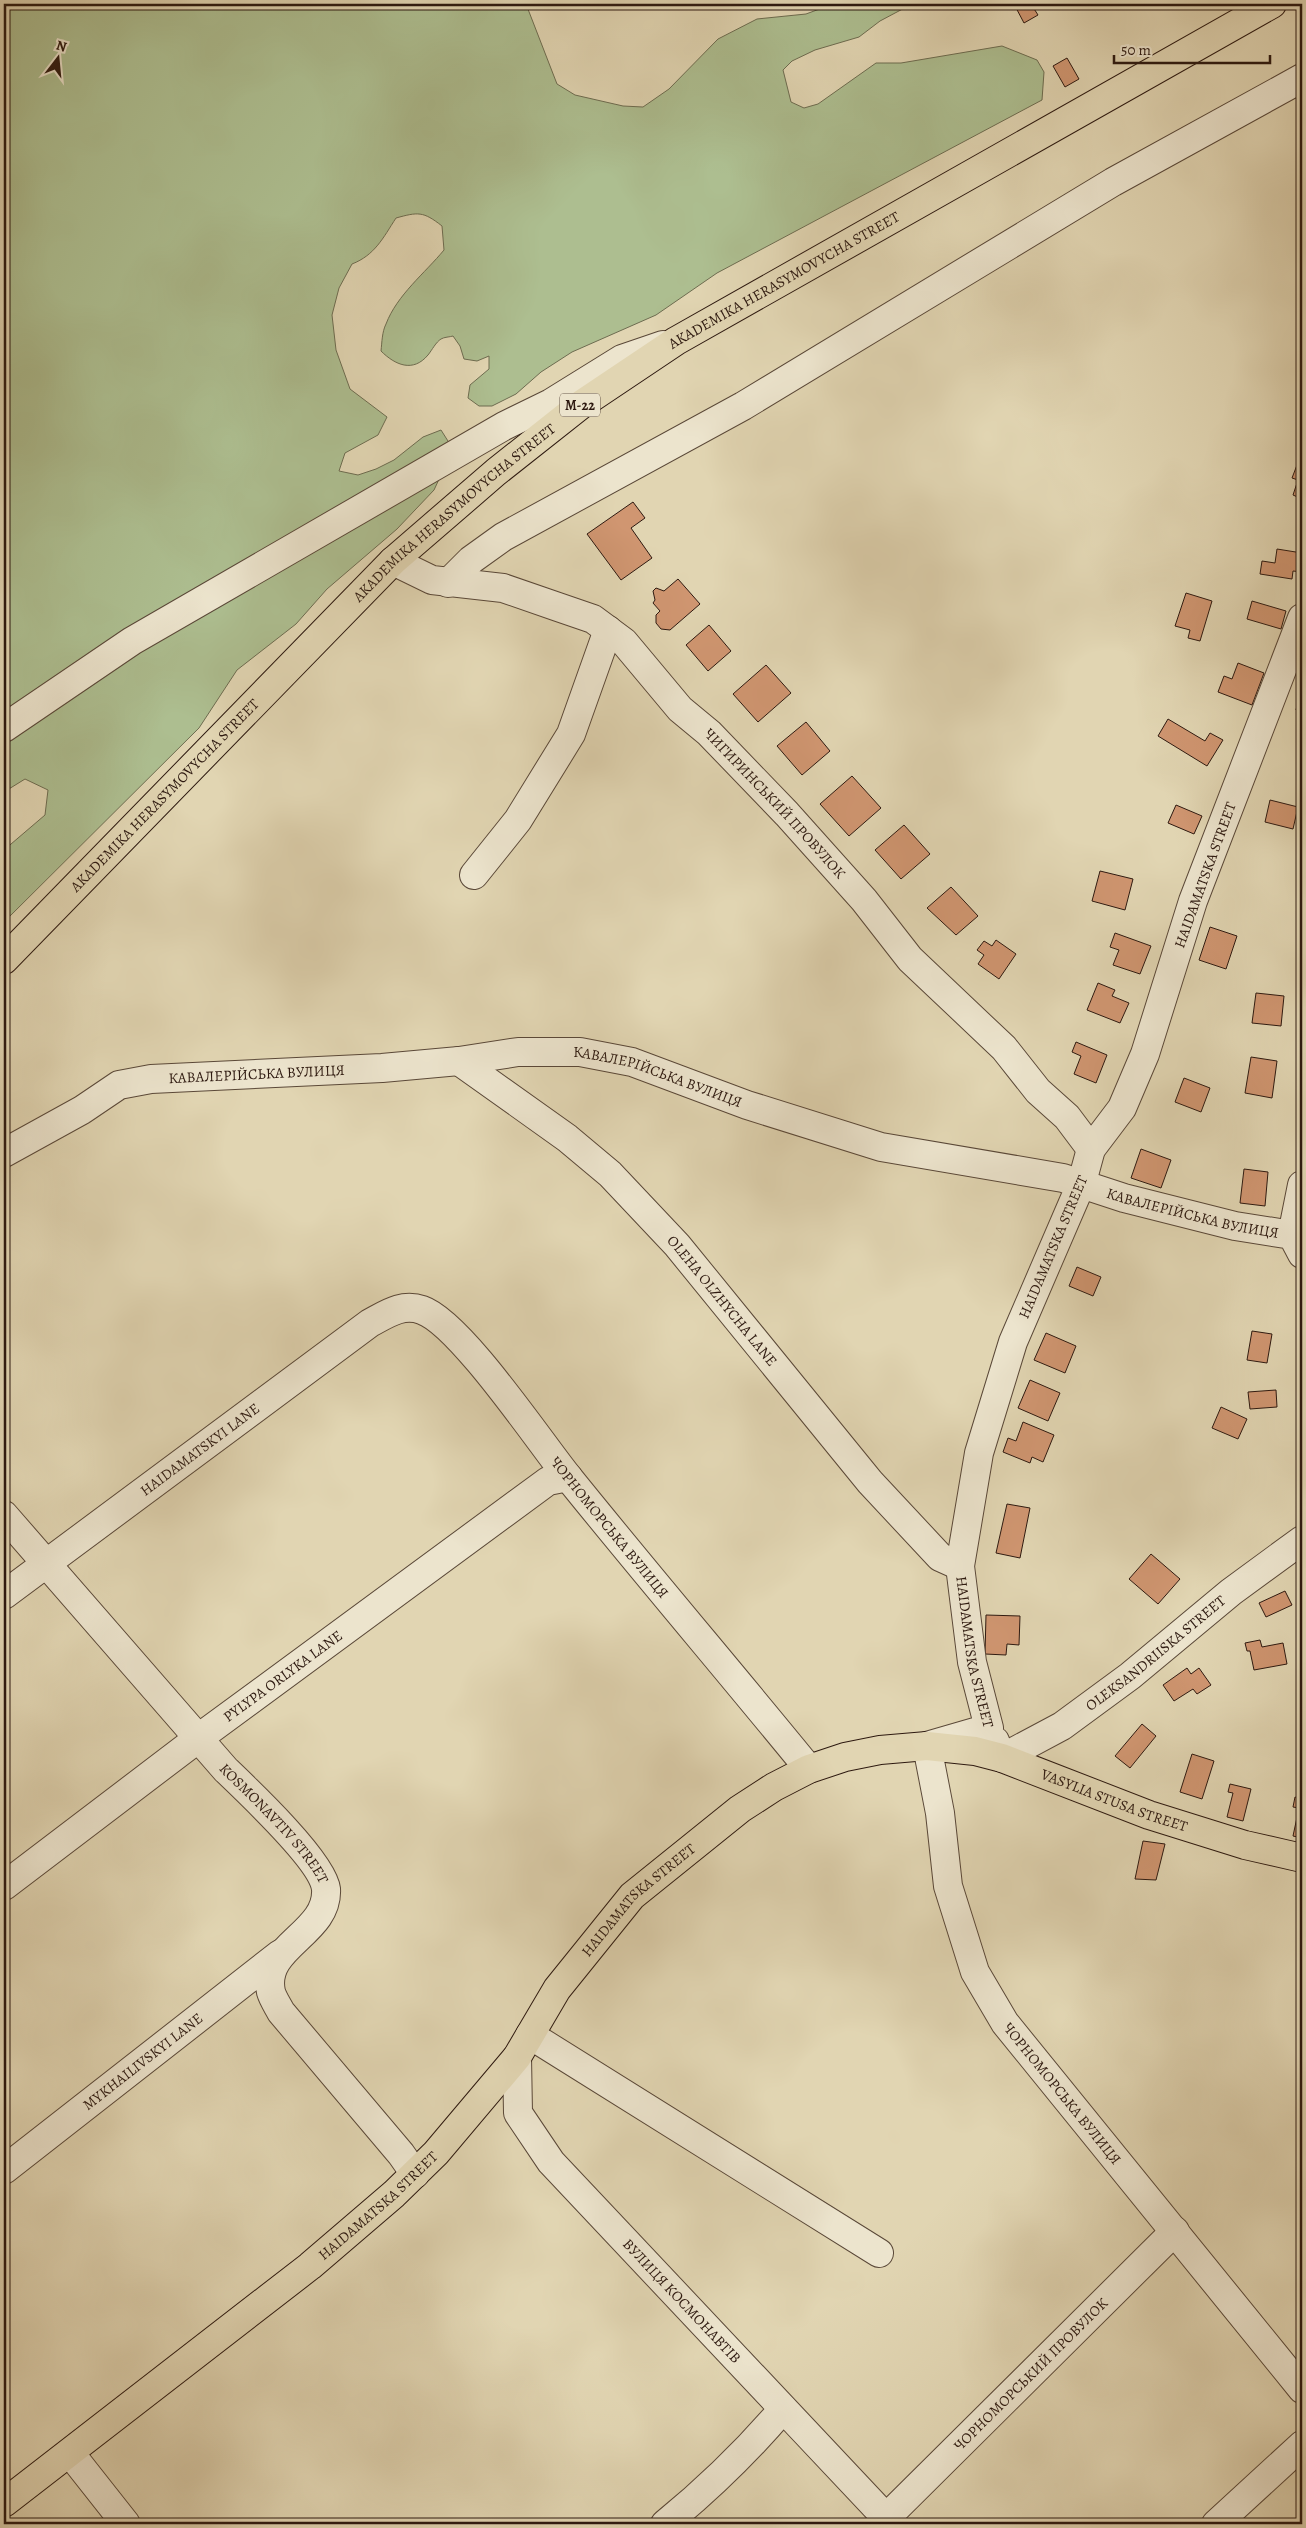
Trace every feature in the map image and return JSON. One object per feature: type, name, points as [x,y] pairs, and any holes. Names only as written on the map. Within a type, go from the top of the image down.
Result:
[{"type":"main road","name":"AKADEMIKA HERASYMOVYCHA STREET","points":[[4,960],[393,561],[496,472],[582,404],[676,341],[1272,4]]},
{"type":"main road","name":"HAIDAMATSKA STREET","points":[[4,2503],[310,2266],[436,2154],[523,2046],[557,1989],[632,1896],[740,1810],[774,1787],[809,1769],[845,1757],[880,1750],[927,1746]]},
{"type":"main road","name":"VASYLIA STUSA STREET","points":[[927,1746],[975,1751],[1002,1758],[1149,1815],[1245,1845],[1302,1858]]},
{"type":"street","points":[[448,583],[470,560],[503,537],[743,406],[1113,182],[1302,78]]},
{"type":"street","points":[[4,728],[132,641],[504,426],[551,403],[622,359],[676,341]]},
{"type":"street","name":"ЧИГИРИНСЬКИЙ ПРОВУЛОК","points":[[393,561],[432,580],[503,588],[593,619],[624,642],[680,709],[709,733],[787,814],[864,900],[910,959],[1004,1048],[1038,1090],[1067,1117],[1091,1149]]},
{"type":"street","name":"HAIDAMATSKA STREET","points":[[927,1746],[990,1728],[972,1662],[960,1566],[979,1454],[1013,1342],[1082,1182],[1091,1149],[1122,1108],[1145,1054],[1193,901],[1302,618]]},
{"type":"street","points":[[474,875],[518,820],[567,742],[608,630]]},
{"type":"street","name":"КАВАЛЕРІЙСЬКА ВУЛИЦЯ","points":[[4,1153],[82,1110],[119,1085],[151,1079],[382,1068],[459,1061],[518,1052],[580,1052],[632,1062],[747,1105],[881,1147],[1082,1182],[1124,1198],[1235,1226],[1297,1245]]},
{"type":"street","name":"OLEHA OLZHYCHA LANE","points":[[459,1061],[567,1138],[610,1174],[677,1245],[870,1482],[940,1557],[960,1566]]},
{"type":"street","points":[[1297,1245],[1302,1185]]},
{"type":"street","name":"ЧОРНОМОРСЬКА ВУЛИЦЯ","points":[[398,1308],[422,1310],[444,1323],[468,1348],[568,1477],[809,1769]]},
{"type":"street","name":"HAIDAMATSKYI LANE","points":[[4,1596],[370,1323],[398,1308]]},
{"type":"street","name":"PYLYPA ORLYKA LANE","points":[[4,1886],[200,1737],[548,1481],[568,1477]]},
{"type":"street","name":"KOSMONAVTIV STREET","points":[[4,1515],[200,1737],[226,1770],[262,1804],[308,1855],[326,1888],[323,1908],[315,1923],[283,1952],[270,1980],[271,1994],[282,2012],[400,2154],[414,2174]]},
{"type":"street","name":"OLEKSANDRIISKA STREET","points":[[1002,1758],[1062,1726],[1123,1682],[1231,1592],[1302,1540]]},
{"type":"street","points":[[990,1728],[1002,1758]]},
{"type":"street","name":"ЧОРНОМОРСЬКА ВУЛИЦЯ","points":[[927,1746],[940,1813],[948,1886],[976,1972],[1005,2023],[1302,2389]]},
{"type":"street","name":"MYKHAILIVSKYI LANE","points":[[4,2170],[283,1952]]},
{"type":"street","points":[[523,2046],[879,2254]]},
{"type":"street","name":"ВУЛИЦЯ КОСМОНАВТІВ","points":[[523,2046],[518,2114],[551,2162],[889,2521]]},
{"type":"street","name":"ЧОРНОМОРСЬКИЙ ПРОВУЛОК","points":[[889,2521],[1174,2231]]},
{"type":"street","points":[[665,2524],[696,2499],[757,2440],[784,2409]]},
{"type":"street","points":[[1216,2524],[1302,2445]]},
{"type":"street","points":[[70,2453],[126,2524]]},
{"type":"green space","points":[[4,4],[526,4],[557,84],[575,95],[623,106],[643,107],[669,89],[718,39],[757,19],[806,14],[833,4],[912,4],[880,21],[859,37],[815,50],[792,61],[783,70],[791,102],[804,108],[818,104],[876,63],[901,63],[1002,46],[1037,60],[1044,72],[1042,100],[717,273],[656,315],[572,352],[541,372],[516,394],[492,406],[479,406],[468,398],[470,385],[489,369],[489,356],[477,361],[464,359],[460,346],[453,336],[437,342],[428,355],[416,364],[404,365],[398,363],[381,351],[385,327],[397,303],[444,250],[442,226],[435,221],[420,214],[396,218],[373,251],[352,264],[339,288],[332,315],[336,350],[350,389],[387,417],[378,435],[345,453],[339,471],[358,475],[376,469],[394,460],[423,437],[441,430],[453,449],[434,490],[397,529],[327,589],[296,624],[237,670],[199,728],[4,922],[4,850],[45,815],[48,790],[25,779],[4,792]]},
{"type":"building","points":[[1014,4],[1031,4],[1038,15],[1024,23]]},
{"type":"building","points":[[1067,58],[1079,79],[1065,87],[1053,66]]},
{"type":"building","points":[[1297,465],[1302,467],[1302,499],[1293,495],[1298,480],[1292,478]]},
{"type":"building","points":[[633,502],[645,518],[631,528],[652,558],[621,580],[587,534]]},
{"type":"building","points":[[1277,549],[1302,553],[1302,572],[1293,571],[1292,579],[1260,574],[1262,561],[1275,563]]},
{"type":"building","points":[[678,579],[700,604],[670,630],[661,629],[656,623],[656,615],[660,611],[653,603],[655,600],[653,591],[656,588],[664,591]]},
{"type":"building","points":[[1186,593],[1212,601],[1200,641],[1188,638],[1190,630],[1175,626]]},
{"type":"building","points":[[1252,601],[1286,611],[1281,629],[1247,619]]},
{"type":"building","points":[[709,625],[731,651],[708,671],[686,645]]},
{"type":"building","points":[[1238,663],[1264,673],[1252,705],[1218,692],[1224,676],[1232,679]]},
{"type":"building","points":[[766,665],[791,693],[758,722],[733,694]]},
{"type":"building","points":[[1302,689],[1302,711],[1296,710]]},
{"type":"building","points":[[1168,719],[1205,741],[1210,733],[1223,740],[1207,766],[1158,736]]},
{"type":"building","points":[[806,722],[830,751],[802,775],[777,746]]},
{"type":"building","points":[[852,776],[881,808],[849,836],[820,804]]},
{"type":"building","points":[[1270,800],[1298,807],[1293,829],[1265,822]]},
{"type":"building","points":[[1176,805],[1202,816],[1194,834],[1168,823]]},
{"type":"building","points":[[904,825],[930,854],[901,879],[875,850]]},
{"type":"building","points":[[1100,871],[1133,879],[1125,910],[1092,901]]},
{"type":"building","points":[[951,887],[978,916],[956,935],[927,908]]},
{"type":"building","points":[[1210,927],[1237,936],[1226,969],[1199,960]]},
{"type":"building","points":[[1115,933],[1151,946],[1140,974],[1113,965],[1119,950],[1110,947]]},
{"type":"building","points":[[996,940],[1016,954],[999,979],[978,964],[984,955],[977,950],[984,941],[992,946]]},
{"type":"building","points":[[1098,983],[1115,990],[1112,996],[1129,1003],[1120,1023],[1087,1010]]},
{"type":"building","points":[[1256,993],[1284,996],[1281,1026],[1252,1023]]},
{"type":"building","points":[[1076,1042],[1107,1055],[1096,1083],[1074,1074],[1081,1056],[1072,1052]]},
{"type":"building","points":[[1251,1057],[1277,1061],[1272,1098],[1245,1093]]},
{"type":"building","points":[[1184,1078],[1210,1088],[1201,1112],[1175,1102]]},
{"type":"building","points":[[1141,1149],[1171,1160],[1161,1188],[1131,1178]]},
{"type":"building","points":[[1244,1169],[1268,1172],[1265,1206],[1240,1203]]},
{"type":"building","points":[[1077,1267],[1101,1277],[1093,1296],[1069,1286]]},
{"type":"building","points":[[1252,1331],[1272,1334],[1267,1363],[1247,1360]]},
{"type":"building","points":[[1046,1333],[1076,1346],[1065,1373],[1034,1360]]},
{"type":"building","points":[[1030,1380],[1060,1393],[1048,1421],[1018,1408]]},
{"type":"building","points":[[1276,1390],[1277,1407],[1250,1409],[1248,1392]]},
{"type":"building","points":[[1221,1407],[1247,1419],[1238,1439],[1212,1428]]},
{"type":"building","points":[[1023,1422],[1054,1435],[1043,1462],[1032,1457],[1030,1463],[1003,1452],[1008,1438],[1016,1441]]},
{"type":"building","points":[[1007,1504],[1030,1508],[1020,1558],[996,1553]]},
{"type":"building","points":[[1151,1554],[1180,1579],[1158,1604],[1129,1579]]},
{"type":"building","points":[[1285,1591],[1292,1605],[1266,1617],[1259,1603]]},
{"type":"building","points":[[986,1615],[1020,1616],[1019,1645],[1007,1644],[1006,1655],[985,1654]]},
{"type":"building","points":[[1260,1640],[1262,1647],[1283,1643],[1287,1664],[1254,1670],[1250,1651],[1247,1651],[1245,1643]]},
{"type":"building","points":[[1187,1668],[1191,1674],[1199,1668],[1211,1685],[1197,1694],[1193,1689],[1174,1701],[1163,1685]]},
{"type":"building","points":[[1142,1724],[1156,1736],[1130,1768],[1115,1756]]},
{"type":"building","points":[[1192,1754],[1214,1761],[1202,1799],[1180,1792]]},
{"type":"building","points":[[1230,1784],[1251,1789],[1243,1821],[1227,1817],[1233,1793],[1228,1792]]},
{"type":"building","points":[[1295,1797],[1302,1799],[1302,1838],[1293,1836],[1299,1808],[1293,1807]]},
{"type":"building","points":[[1143,1841],[1165,1844],[1156,1880],[1135,1879]]}]
